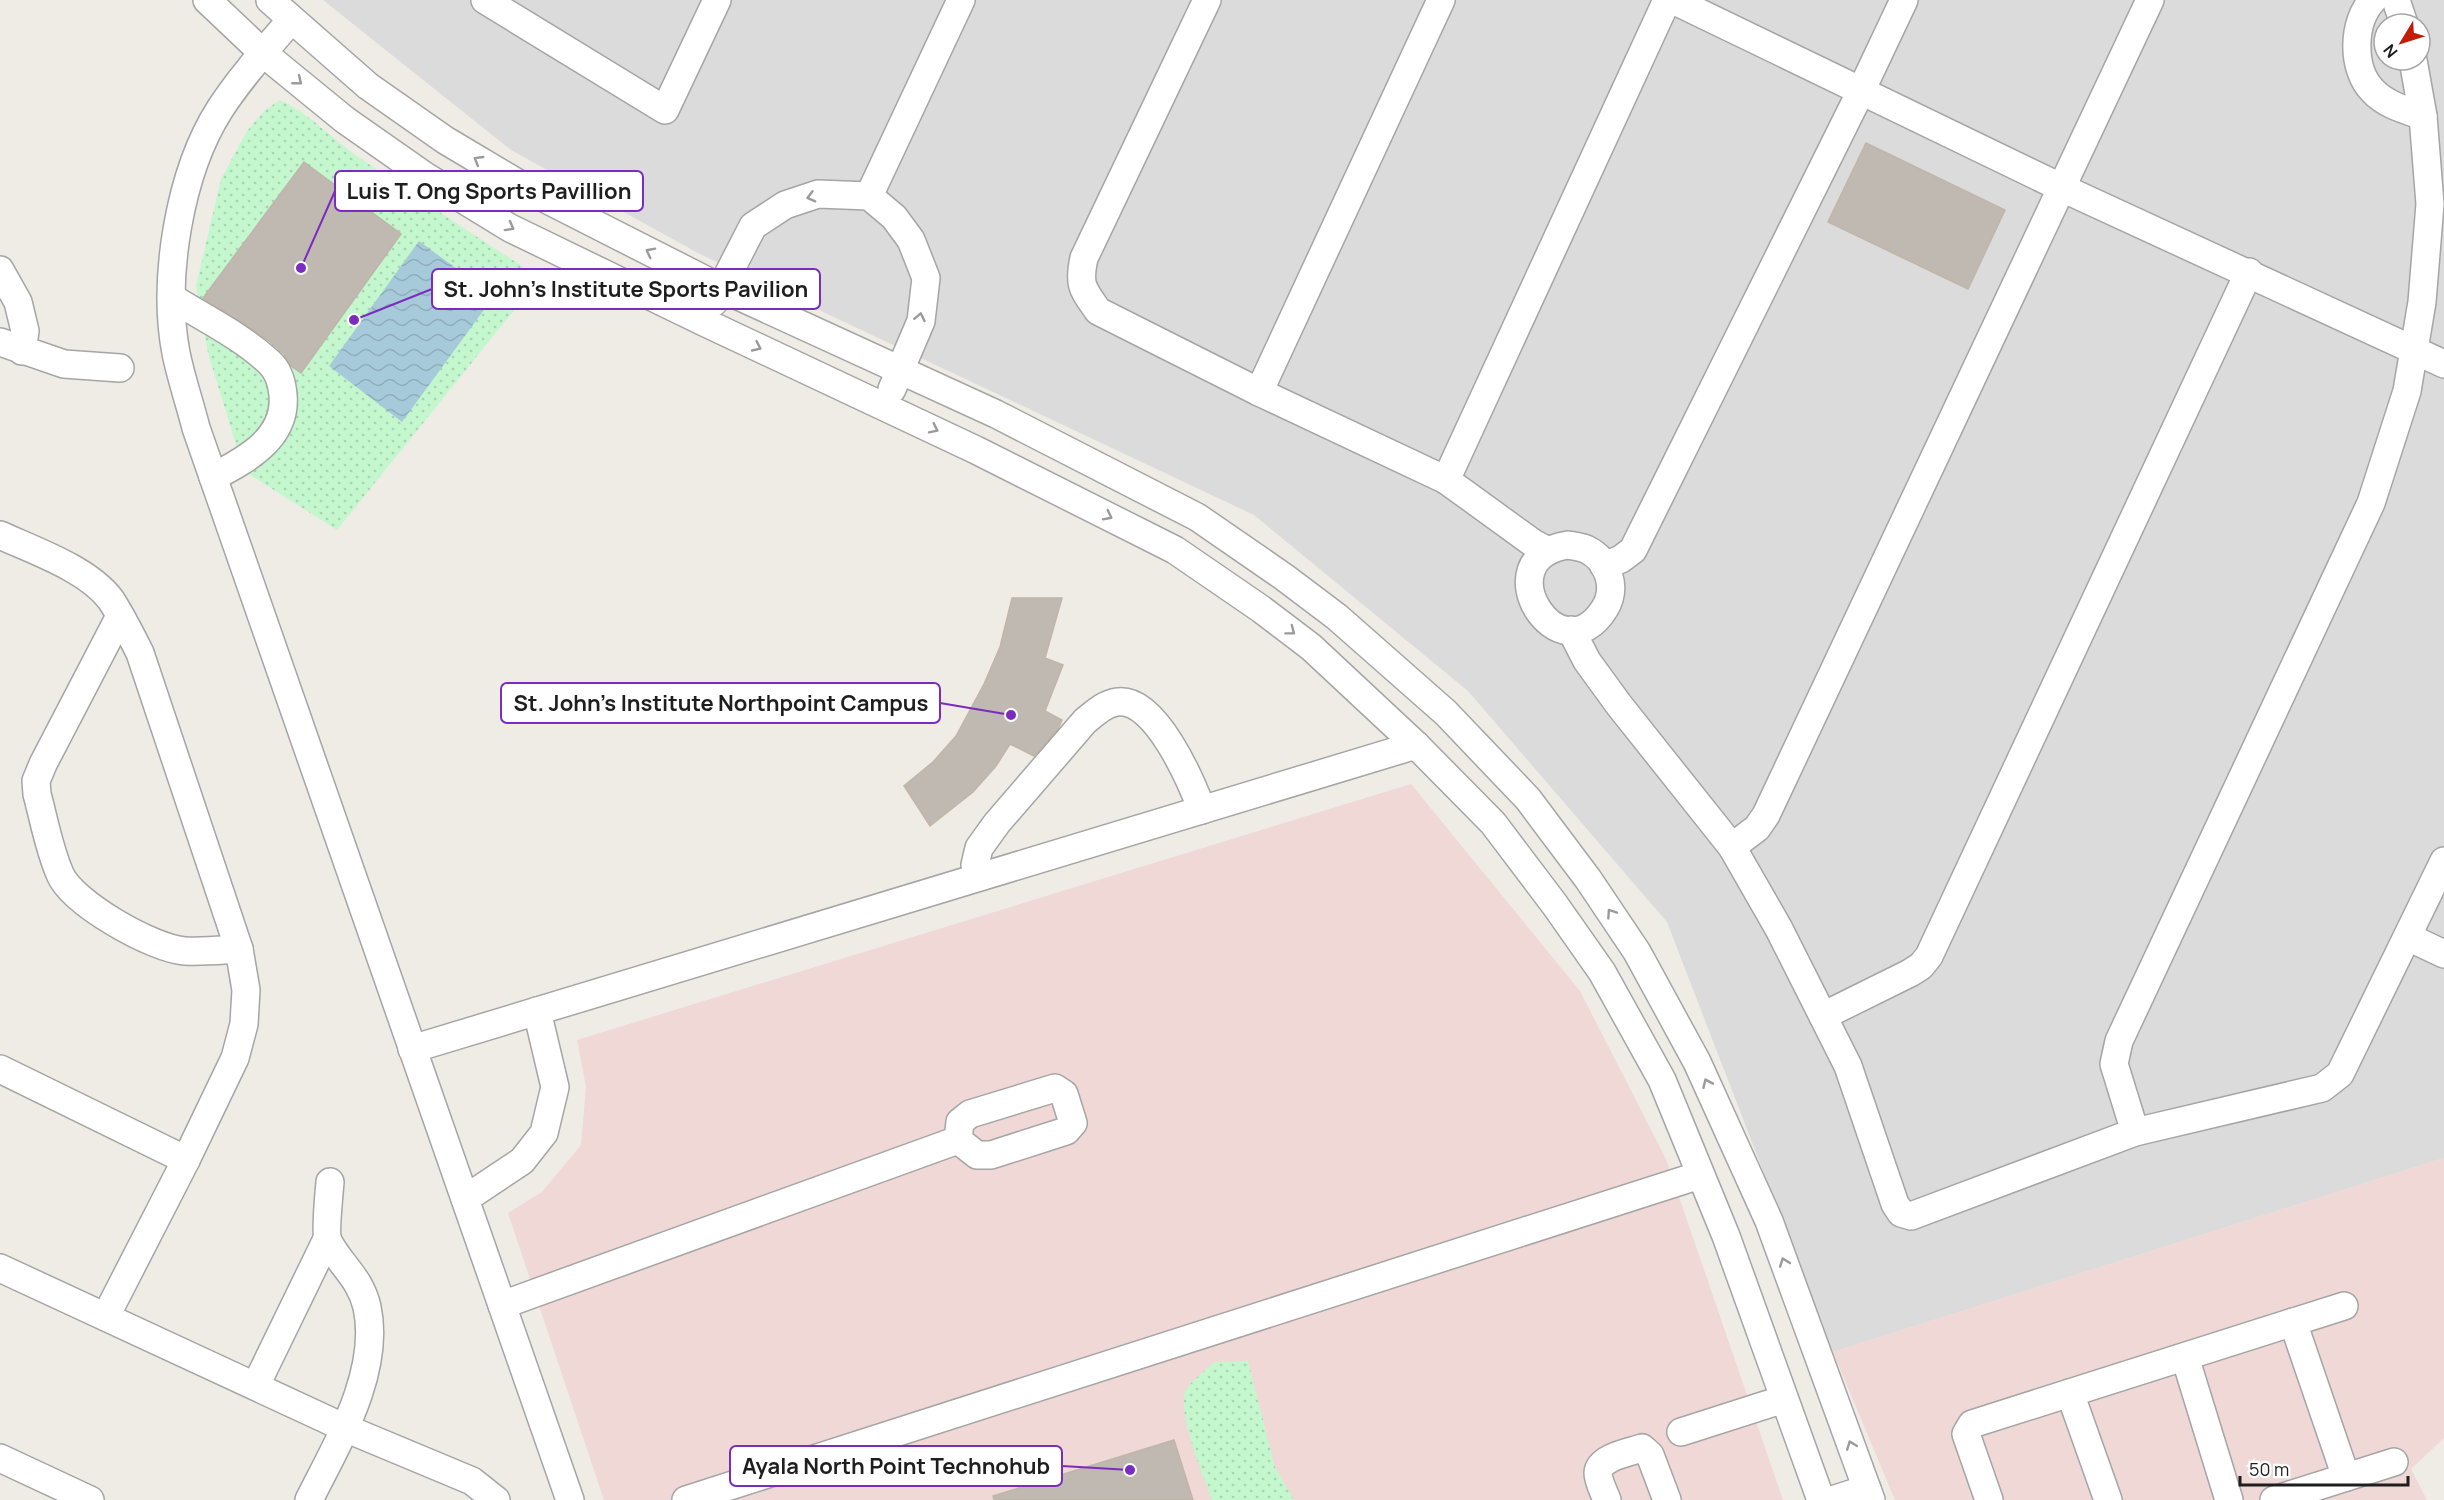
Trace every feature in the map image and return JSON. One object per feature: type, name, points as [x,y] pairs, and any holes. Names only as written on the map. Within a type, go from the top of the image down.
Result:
[{"type":"street","points":[[207,0],[263,53],[345,120],[425,176],[510,228],[704,322],[884,405],[1175,550],[1261,609],[1311,647],[1416,745],[1493,823],[1556,905],[1602,972],[1662,1080],[1726,1236],[1821,1500]]},
{"type":"street","points":[[270,0],[368,86],[445,140],[534,193],[721,288],[900,372],[996,414],[1197,517],[1284,577],[1336,617],[1446,713],[1527,799],[1588,879],[1637,952],[1697,1062],[1768,1221],[1869,1494],[1832,1500]]},
{"type":"street","points":[[486,0],[665,110],[717,0]]},
{"type":"street","points":[[869,196],[961,0]]},
{"type":"street","points":[[1207,0],[1084,258],[1080,278],[1088,296],[1098,311],[1259,392],[1446,480],[1533,543],[1548,551]]},
{"type":"street","points":[[1259,392],[1441,0]]},
{"type":"street","points":[[1446,480],[1667,0]]},
{"type":"street","points":[[1673,0],[2060,187],[2444,364]]},
{"type":"street","points":[[1604,566],[1621,559],[1633,550],[1904,0]]},
{"type":"street","points":[[1731,847],[1757,828],[1766,815],[2150,0]]},
{"type":"street","points":[[2373,0],[2366,8],[2358,32],[2357,52],[2362,74],[2373,91],[2395,106],[2423,116]]},
{"type":"street","points":[[291,20],[219,110],[194,163],[180,216],[171,279],[176,352],[196,428],[570,1500]]},
{"type":"street","points":[[2135,1132],[2114,1064],[2119,1041],[2371,503],[2407,391],[2422,302],[2430,204],[2423,116],[2416,72]]},
{"type":"street","points":[[704,322],[753,226],[785,205],[818,194],[869,196],[894,217],[911,240],[926,278],[921,321],[884,405]]},
{"type":"street","points":[[0,270],[18,302],[25,331],[11,347],[64,364],[120,368]]},
{"type":"street","points":[[1823,1016],[1910,973],[1929,957],[2248,272]]},
{"type":"street","points":[[172,298],[232,335],[271,363],[282,382],[284,408],[274,431],[259,450],[213,477]]},
{"type":"street","points":[[0,535],[52,558],[89,580],[110,599],[120,616],[140,653],[240,949],[246,990],[244,1024],[235,1058],[106,1316]]},
{"type":"street","points":[[1568,545],[1586,549],[1597,556],[1604,566],[1611,581],[1612,591],[1609,600],[1601,614],[1580,629],[1558,628],[1547,622],[1533,603],[1530,589],[1531,574],[1538,560],[1548,551],[1568,545]]},
{"type":"street","points":[[1261,609],[1284,577]]},
{"type":"street","points":[[120,616],[36,781],[37,795],[60,874],[68,887],[80,899],[124,928],[164,946],[183,951],[240,949]]},
{"type":"street","points":[[1571,630],[1587,661],[1731,847],[1779,929],[1848,1066],[1895,1204],[1901,1213],[1911,1216],[2135,1132],[2322,1088],[2340,1074],[2444,861]]},
{"type":"street","points":[[982,876],[975,865],[979,848],[997,823],[1085,721],[1100,708],[1119,702],[1143,709],[1170,743],[1189,777],[1202,810]]},
{"type":"street","points":[[412,1049],[1416,745]]},
{"type":"street","points":[[2408,937],[2444,954]]},
{"type":"street","points":[[465,1198],[522,1161],[544,1133],[555,1087],[537,1011]]},
{"type":"street","points":[[0,1069],[186,1160]]},
{"type":"street","points":[[502,1305],[958,1140]]},
{"type":"street","points":[[686,1500],[1700,1175]]},
{"type":"street","points":[[256,1385],[327,1239],[330,1182]]},
{"type":"street","points":[[1726,1236],[1768,1221]]},
{"type":"street","points":[[309,1500],[345,1428],[367,1368],[367,1307],[356,1278],[327,1239]]},
{"type":"street","points":[[0,1268],[256,1385],[496,1500]]},
{"type":"street","points":[[1989,1500],[1966,1434],[1972,1424],[2344,1306]]},
{"type":"street","points":[[2293,1322],[2346,1477]]},
{"type":"street","points":[[2185,1357],[2229,1500]]},
{"type":"street","points":[[2070,1393],[2108,1500]]},
{"type":"street","points":[[1681,1432],[1784,1399]]},
{"type":"street","points":[[1607,1500],[1598,1474],[1600,1466],[1608,1460],[1642,1448],[1650,1455],[1667,1500]]},
{"type":"street","points":[[0,1458],[90,1500]]},
{"type":"street","points":[[2274,1500],[2394,1461]]},
{"type":"shaded area","points":[[323,0],[2444,0],[2444,1158],[1833,1352],[1667,922],[1468,691],[1254,515],[698,253],[511,150]]},
{"type":"shaded area","points":[[1411,784],[1580,991],[1666,1159],[1783,1500],[604,1500],[508,1213],[542,1192],[581,1145],[586,1087],[577,1040]]},
{"type":"shaded area","points":[[2444,1158],[2444,1438],[2411,1469],[2427,1500],[1895,1500],[1833,1352]]},
{"type":"green space","points":[[280,100],[301,112],[380,172],[540,278],[337,530],[244,471],[208,353],[196,286],[221,179],[247,131],[265,110]]},
{"type":"green space","points":[[1248,1361],[1275,1467],[1294,1500],[1212,1500],[1197,1459],[1184,1410],[1187,1388],[1215,1362]]},
{"type":"water","points":[[419,241],[494,296],[402,422],[329,366]]},
{"type":"building","points":[[1866,143],[2005,210],[1968,289],[1828,222]]},
{"type":"building","points":[[304,162],[401,234],[301,373],[291,366],[284,354],[268,340],[203,298]]},
{"type":"building","points":[[1012,598],[1062,598],[1045,658],[1063,665],[1045,711],[1062,720],[1058,729],[1034,756],[1010,744],[996,766],[973,792],[930,826],[904,786],[933,762],[956,736],[984,684],[1000,647]]},
{"type":"building","points":[[1174,1440],[1193,1500],[994,1500],[993,1496]]},
{"type":"place","name":"Luis T. Ong Sports Pavillion","points":[[301,268]]},
{"type":"place","name":"St. John's Institute Sports Pavilion","points":[[354,320]]},
{"type":"place","name":"St. John's Institute Northpoint Campus","points":[[1011,715]]},
{"type":"place","name":"Ayala North Point Technohub","points":[[1130,1470]]}]
